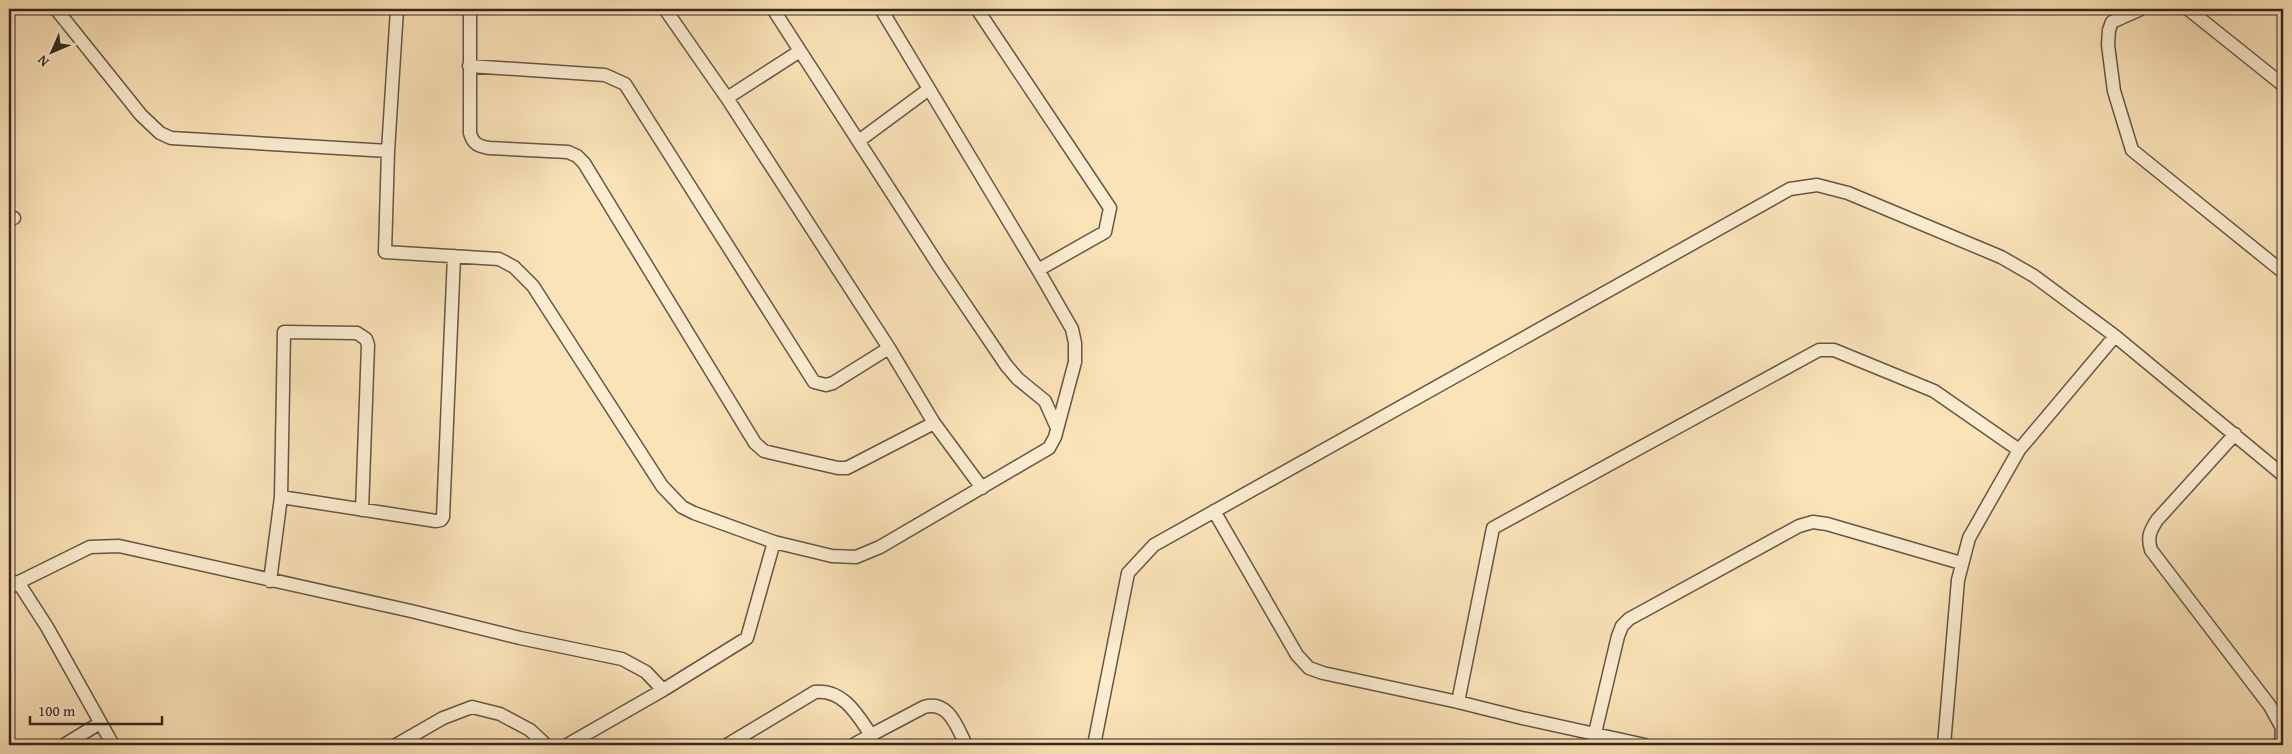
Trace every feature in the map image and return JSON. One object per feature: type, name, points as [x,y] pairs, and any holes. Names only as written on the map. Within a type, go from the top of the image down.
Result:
[{"type":"street","points":[[56,9],[141,114],[160,133],[171,138],[388,152]]},
{"type":"street","points":[[397,9],[388,152],[385,252],[499,259],[514,267],[526,278],[662,486],[682,507],[694,514],[774,542],[832,556],[856,557],[880,547],[1049,448],[1054,443],[1072,371],[1075,343],[1072,329],[1038,270],[881,9]]},
{"type":"street","points":[[470,9],[470,133],[472,142],[479,147],[568,152],[577,156],[589,171],[755,443],[764,451],[838,468],[847,468],[934,423]]},
{"type":"street","points":[[665,9],[727,98],[889,348],[934,423],[982,488]]},
{"type":"street","points":[[773,9],[860,140],[939,266],[1006,364],[1018,379],[1045,401],[1057,428]]},
{"type":"street","points":[[977,9],[1110,208],[1105,232],[1038,270]]},
{"type":"street","points":[[2142,9],[2120,16],[2112,22],[2109,30],[2108,44],[2114,91],[2132,150],[2283,272]]},
{"type":"street","points":[[2188,9],[2283,84]]},
{"type":"street","points":[[727,98],[800,51]]},
{"type":"street","points":[[469,66],[605,75],[625,84],[814,382],[826,385],[833,383],[889,348]]},
{"type":"street","points":[[860,140],[929,90]]},
{"type":"street","points":[[1094,745],[1128,573],[1154,544],[1790,189],[1816,185],[1848,193],[2000,257],[2034,276],[2115,336],[2283,475]]},
{"type":"street","points":[[281,497],[436,521],[443,517],[454,256]]},
{"type":"street","points":[[270,581],[281,497],[284,332],[357,333],[366,340],[368,345],[362,510]]},
{"type":"street","points":[[1944,745],[1957,590],[1961,563],[1969,538],[2019,450],[2115,336]]},
{"type":"street","points":[[1458,702],[1493,528],[1819,350],[1834,350],[1934,391],[2019,450]]},
{"type":"street","points":[[2235,434],[2157,520],[2150,531],[2148,541],[2151,550],[2270,706],[2282,728],[2281,745]]},
{"type":"street","points":[[1214,511],[1297,656],[1309,668],[1322,674],[1458,702],[1645,745]]},
{"type":"street","points":[[1595,733],[1622,626],[1629,619],[1799,526],[1813,522],[1827,524],[1961,563]]},
{"type":"street","points":[[567,745],[663,690],[747,638],[774,542]]},
{"type":"street","points":[[113,745],[47,627],[14,585],[90,547],[119,546],[410,611],[520,638],[622,659],[646,672],[663,690]]},
{"type":"street","points":[[727,745],[815,692],[823,691],[838,697],[852,707],[871,735]]},
{"type":"street","points":[[853,745],[933,705],[942,707],[950,714],[966,745]]},
{"type":"street","points":[[396,745],[443,718],[472,707],[500,714],[530,730],[546,745]]},
{"type":"street","points":[[64,745],[100,723]]}]
